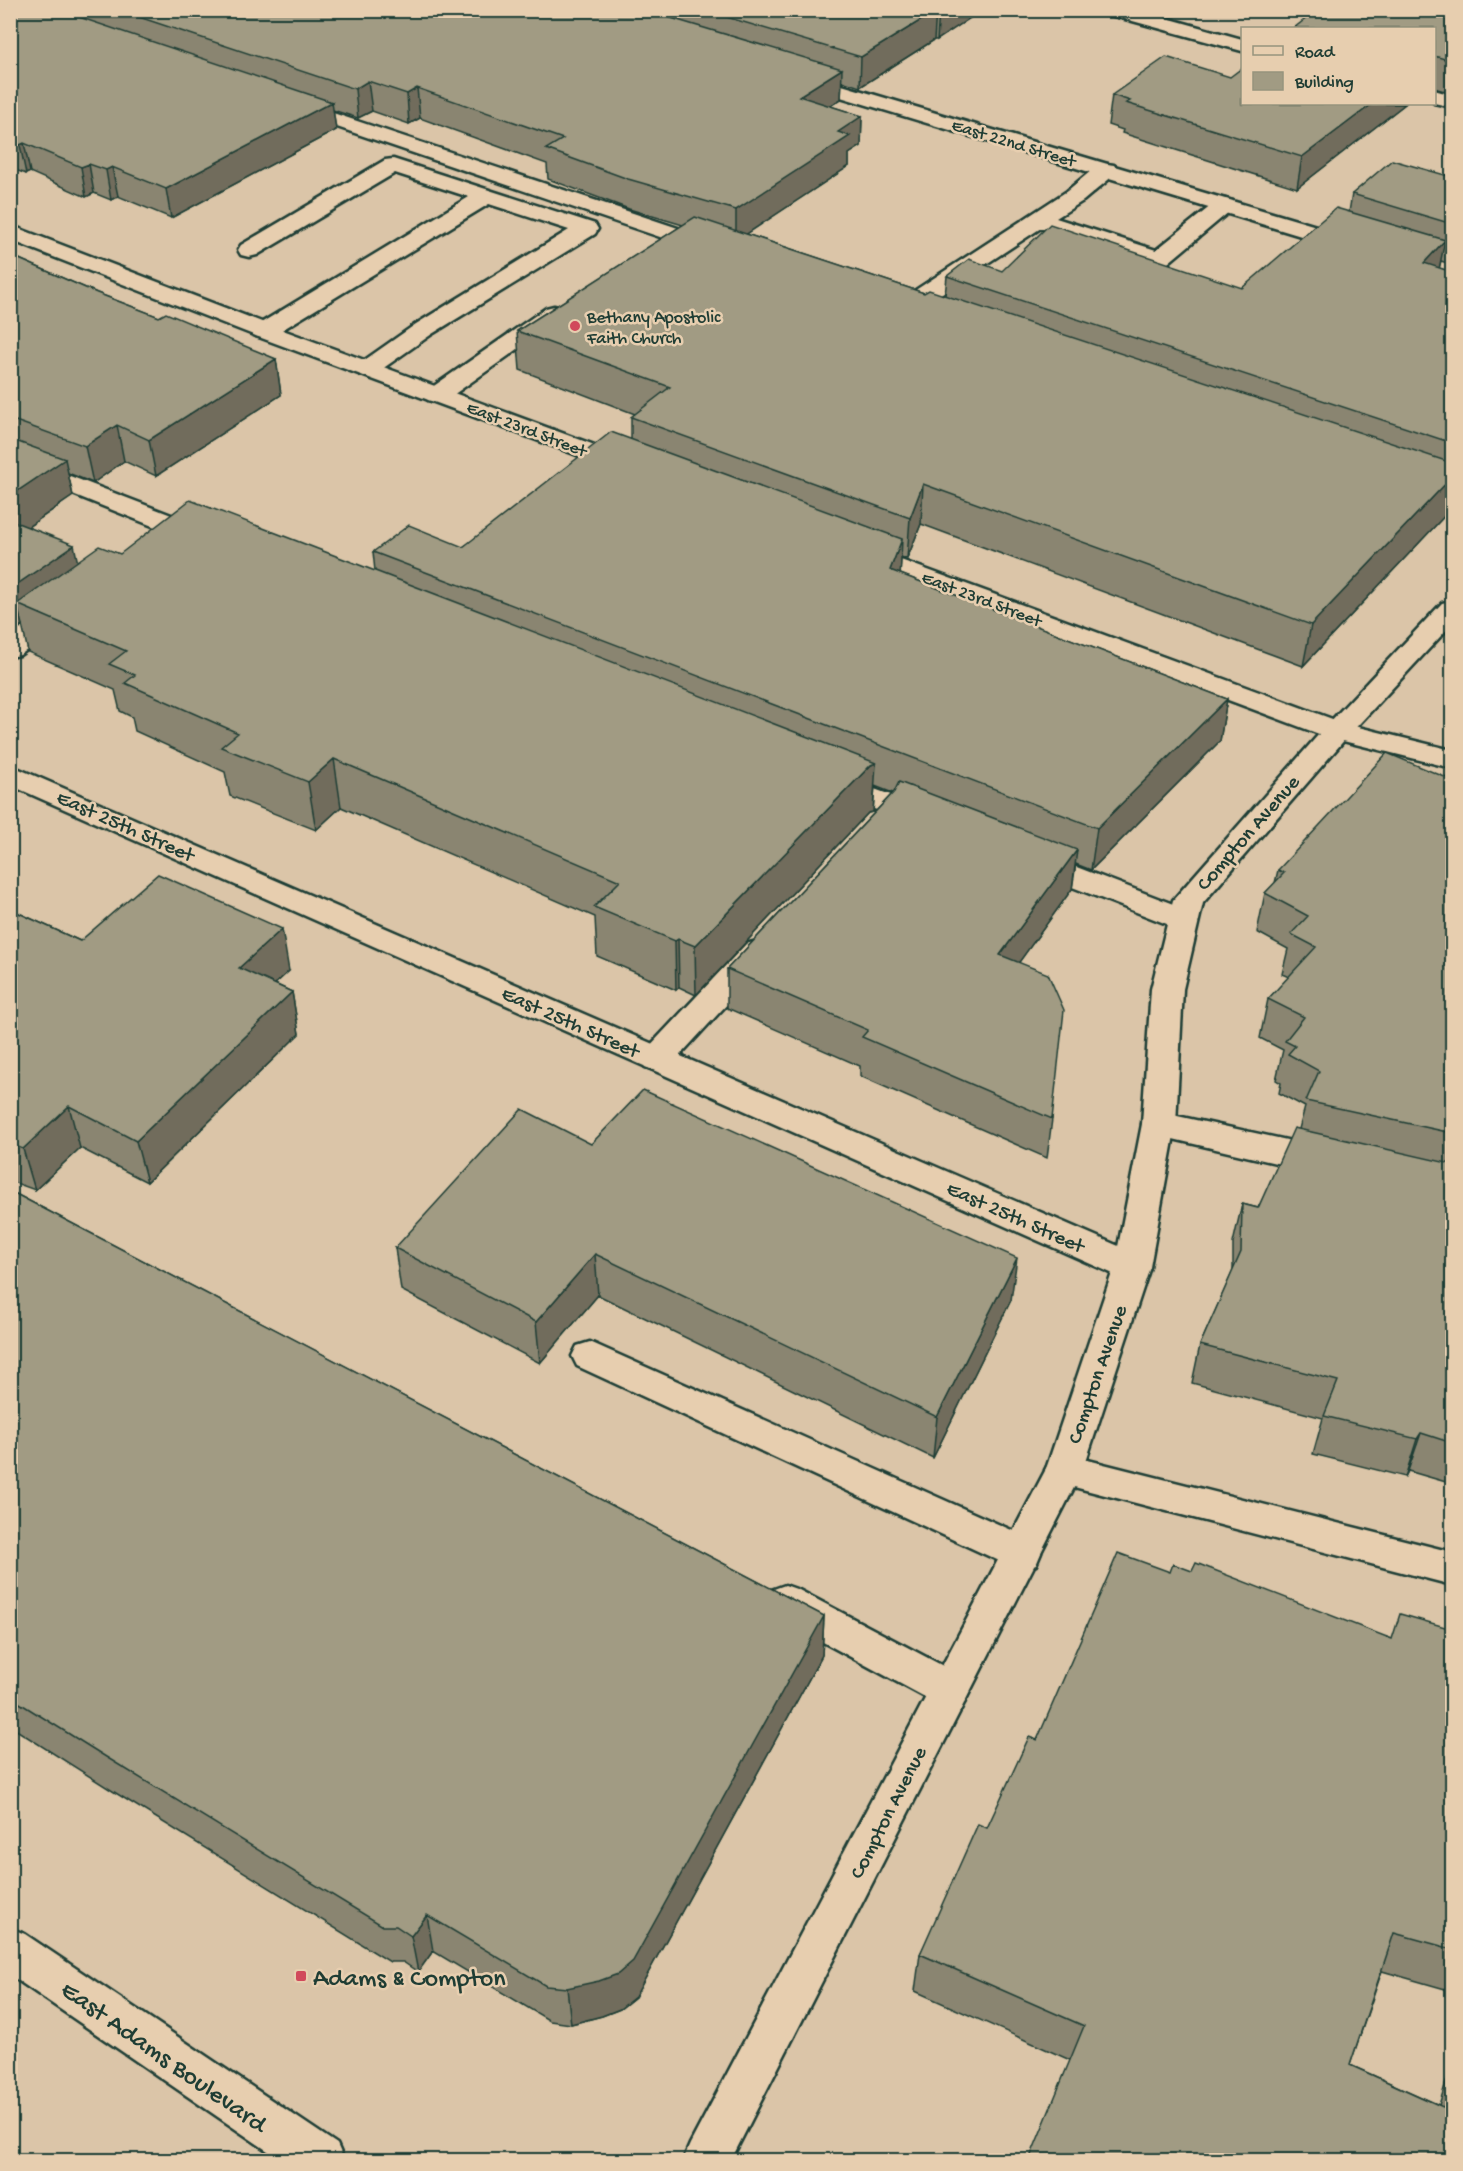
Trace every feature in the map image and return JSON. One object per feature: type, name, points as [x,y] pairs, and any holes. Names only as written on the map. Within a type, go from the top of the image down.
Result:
[{"type":"street","points":[[1114,10],[1241,45]]},
{"type":"street","name":"East 22nd Street","points":[[778,72],[1372,250]]},
{"type":"street","points":[[1436,97],[1452,101]]},
{"type":"street","points":[[270,98],[730,253]]},
{"type":"street","points":[[249,250],[393,165],[587,229],[424,329],[367,369]]},
{"type":"street","points":[[918,309],[1038,220],[1076,196],[1106,170]]},
{"type":"street","points":[[264,331],[326,291],[487,196]]},
{"type":"street","points":[[1038,220],[1160,258],[1225,206]]},
{"type":"street","name":"East 23rd Street","points":[[10,232],[264,331],[651,475]]},
{"type":"street","points":[[650,249],[673,234]]},
{"type":"street","points":[[437,395],[574,300]]},
{"type":"street","points":[[10,460],[224,544]]},
{"type":"street","points":[[151,547],[180,527]]},
{"type":"street","name":"East 23rd Street","points":[[842,546],[1336,731],[1452,759]]},
{"type":"street","points":[[10,649],[86,595]]},
{"type":"street","name":"Compton Avenue","points":[[706,2160],[1064,1470],[1132,1268],[1159,1124],[1167,988],[1188,900],[1336,731],[1452,609]]},
{"type":"street","name":"East 25th Street","points":[[10,774],[1132,1268]]},
{"type":"street","points":[[814,775],[947,827]]},
{"type":"street","points":[[1003,849],[1183,919]]},
{"type":"street","points":[[657,1059],[773,935]]},
{"type":"street","points":[[1159,1124],[1359,1169]]},
{"type":"street","points":[[590,1356],[1022,1553]]},
{"type":"street","points":[[1064,1470],[1452,1569]]},
{"type":"street","points":[[756,1587],[950,1690]]},
{"type":"street","name":"East Adams Boulevard","points":[[10,1949],[321,2160]]},
{"type":"building","points":[[10,10],[58,10],[332,102],[166,189],[112,167],[106,170],[89,164],[81,167],[24,143],[20,145],[10,141]]},
{"type":"building","points":[[118,10],[644,10],[842,69],[799,96],[862,116],[838,132],[850,136],[736,210],[628,179],[546,149],[563,139],[417,88],[407,94],[368,81],[355,89]]},
{"type":"building","points":[[703,10],[940,10],[861,57]]},
{"type":"building","points":[[1317,10],[1452,10],[1452,61],[1436,57],[1436,27],[1295,27]]},
{"type":"building","points":[[1166,57],[1230,77],[1241,69],[1241,105],[1371,105],[1302,157],[1126,103],[1130,101],[1112,95]]},
{"type":"building","points":[[1392,160],[1452,177],[1452,224],[1352,194]]},
{"type":"building","points":[[1336,208],[1445,240],[1424,263],[1452,272],[1452,443],[947,276],[969,259],[1002,271],[1050,224],[1242,288]]},
{"type":"building","points":[[695,217],[924,293],[929,290],[1452,463],[1452,477],[1311,625],[923,484],[910,518],[631,417],[670,387],[517,331]]},
{"type":"building","points":[[10,255],[97,293],[159,317],[166,313],[276,359],[149,440],[117,425],[85,446],[10,419]]},
{"type":"building","points":[[611,432],[902,539],[890,570],[1227,699],[1097,828],[373,552],[409,525],[463,547]]},
{"type":"building","points":[[10,439],[65,459],[10,496]]},
{"type":"building","points":[[190,500],[876,763],[871,765],[695,946],[678,939],[675,941],[594,907],[620,881],[334,759],[308,782],[221,747],[238,733],[125,683],[135,675],[109,664],[126,651],[17,604],[99,546],[120,554]]},
{"type":"building","points":[[10,520],[74,545],[10,589]]},
{"type":"building","points":[[1387,753],[1452,780],[1452,1133],[1306,1101],[1319,1071],[1288,1054],[1295,1046],[1285,1041],[1304,1017],[1268,999],[1316,947],[1291,934],[1308,916],[1265,893],[1284,873],[1278,870]]},
{"type":"building","points":[[899,782],[1077,850],[1000,955],[1048,974],[1064,1010],[1052,1119],[862,1037],[868,1030],[727,969],[894,792]]},
{"type":"building","points":[[158,874],[282,929],[239,968],[292,992],[136,1141],[69,1106],[23,1149],[10,1144],[10,909],[80,941]]},
{"type":"building","points":[[643,1090],[1017,1258],[937,1417],[595,1254],[536,1322],[395,1248],[522,1109],[591,1144]]},
{"type":"building","points":[[1294,1128],[1452,1164],[1452,1443],[1421,1433],[1417,1439],[1324,1416],[1338,1381],[1200,1345],[1241,1252],[1242,1204],[1258,1208]]},
{"type":"building","points":[[10,1191],[824,1616],[633,1961],[618,1974],[567,1988],[546,1986],[427,1915],[411,1936],[396,1926],[383,1926],[10,1697]]},
{"type":"building","points":[[1118,1553],[1170,1572],[1173,1564],[1192,1571],[1196,1563],[1392,1639],[1400,1614],[1452,1629],[1452,1949],[1394,1933],[1350,2065],[1445,2108],[1452,2084],[1452,2160],[1029,2160],[1084,2026],[920,1954],[978,1824],[987,1828],[1029,1737],[1037,1740]]},
{"type":"place","name":"Bethany Apostolic Faith Church","points":[[575,326]]},
{"type":"place","name":"Adams & Compton","points":[[301,1976]]}]
